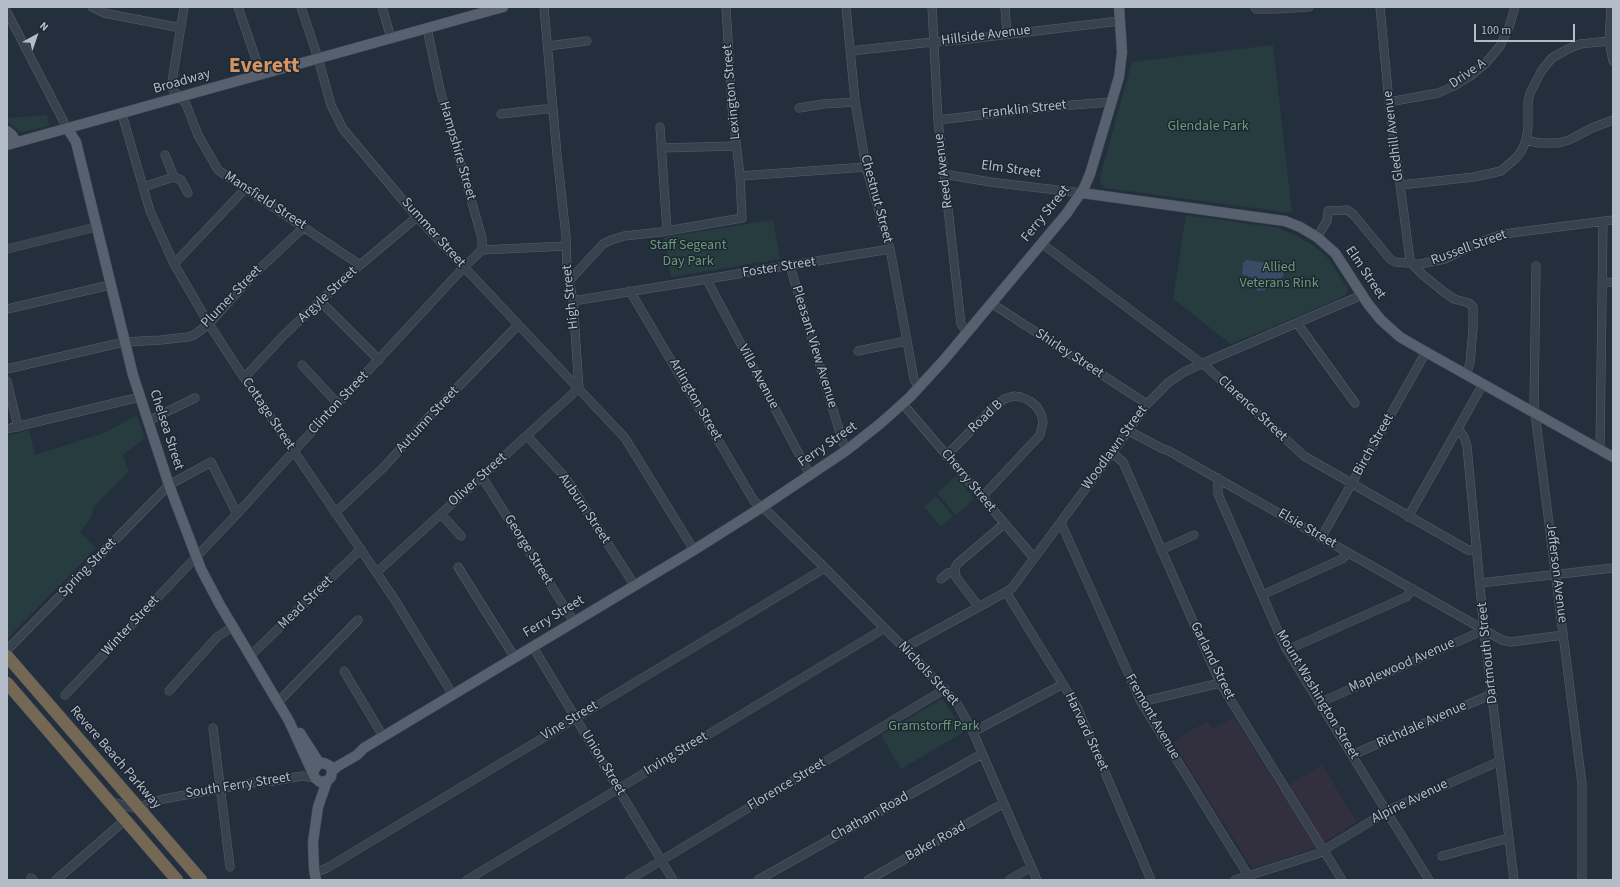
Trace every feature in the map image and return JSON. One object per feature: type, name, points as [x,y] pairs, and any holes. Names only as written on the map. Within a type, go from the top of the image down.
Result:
[{"type":"highway","name":"Revere Beach Parkway","points":[[7,656],[201,880]]},
{"type":"highway","points":[[7,682],[177,880]]},
{"type":"main road","name":"Broadway","points":[[12,144],[503,7]]},
{"type":"main road","name":"Ferry Street","points":[[327,766],[355,751],[364,748],[694,550],[762,507],[847,450],[882,423],[903,404],[967,333],[1082,192],[1090,174],[1121,64],[1122,52],[1119,7]]},
{"type":"main road","name":"Chelsea Street","points":[[67,128],[76,142],[124,342],[140,397],[169,485],[196,556],[233,627],[289,721],[319,778]]},
{"type":"main road","points":[[7,132],[12,135],[12,144]]},
{"type":"main road","name":"Elm Street","points":[[1082,192],[1279,220],[1300,227],[1317,237],[1338,257],[1375,313],[1406,341],[1613,457]]},
{"type":"main road","name":"Chelsea Street","points":[[289,721],[298,731],[318,761],[327,766]]},
{"type":"main road","points":[[315,876],[313,842],[318,807],[319,778],[316,766],[327,766],[331,777],[319,778]]},
{"type":"street","points":[[92,7],[104,13],[181,28]]},
{"type":"street","name":"Mansfield Street","points":[[184,7],[172,82],[173,90],[186,104],[198,135],[218,170],[360,265]]},
{"type":"street","points":[[238,7],[261,74]]},
{"type":"street","name":"Summer Street","points":[[301,7],[318,58],[331,105],[343,130],[417,217],[579,388]]},
{"type":"street","points":[[382,7],[391,38]]},
{"type":"street","name":"High Street","points":[[544,7],[569,281],[573,301],[579,388]]},
{"type":"street","name":"Lexington Street","points":[[667,231],[742,218],[740,176],[732,107],[726,7]]},
{"type":"street","name":"Chestnut Street","points":[[846,7],[852,51],[855,102],[866,167],[890,249],[906,341],[914,379],[919,388]]},
{"type":"street","name":"Reed Avenue","points":[[932,7],[938,120],[961,324],[967,333]]},
{"type":"street","points":[[1005,7],[1007,34]]},
{"type":"street","points":[[1256,8],[1309,7]]},
{"type":"street","name":"Gledhill Avenue","points":[[1380,7],[1400,185],[1409,254],[1412,264]]},
{"type":"street","name":"Drive A","points":[[1390,102],[1438,93],[1469,77],[1490,59],[1500,46],[1510,27],[1515,7]]},
{"type":"street","points":[[1611,7],[1610,41],[1613,61]]},
{"type":"street","points":[[7,12],[67,128]]},
{"type":"street","name":"Hillside Avenue","points":[[852,51],[1069,26],[1087,26],[1120,21]]},
{"type":"street","name":"Hampshire Street","points":[[427,28],[440,90],[482,238],[482,250]]},
{"type":"street","points":[[548,46],[587,41]]},
{"type":"street","points":[[1400,185],[1474,177],[1501,171],[1516,158],[1522,150],[1526,140],[1528,128],[1528,102],[1530,93],[1546,65],[1552,58],[1580,44],[1610,41]]},
{"type":"street","points":[[799,108],[823,104],[855,102]]},
{"type":"street","name":"Franklin Street","points":[[938,120],[1047,106],[1111,102]]},
{"type":"street","points":[[501,114],[553,108]]},
{"type":"street","name":"Cottage Street","points":[[122,114],[150,211],[174,264],[209,324],[293,452],[377,572],[453,695]]},
{"type":"street","points":[[1526,140],[1548,144],[1569,140],[1592,128],[1613,120]]},
{"type":"street","points":[[569,281],[603,244],[624,236],[667,231],[660,127]]},
{"type":"street","points":[[662,148],[736,146]]},
{"type":"street","points":[[165,154],[174,177]]},
{"type":"street","points":[[740,176],[866,167]]},
{"type":"street","name":"Elm Street","points":[[944,174],[990,182],[1082,192]]},
{"type":"street","points":[[143,187],[174,177],[181,180],[188,193]]},
{"type":"street","points":[[174,264],[245,189]]},
{"type":"street","name":"Russell Street","points":[[1317,237],[1327,221],[1328,211],[1347,210],[1354,215],[1388,259],[1395,262],[1424,264],[1445,259],[1484,241],[1504,234],[1613,220]]},
{"type":"street","name":"Argyle Street","points":[[244,378],[284,335],[320,301],[417,217]]},
{"type":"street","points":[[1600,450],[1603,222]]},
{"type":"street","name":"Plumer Street","points":[[7,369],[124,342],[188,337],[209,324],[252,276],[304,227]]},
{"type":"street","points":[[7,249],[96,228]]},
{"type":"street","name":"Clarence Street","points":[[1041,243],[1210,370],[1298,452],[1311,462],[1468,550],[1477,550]]},
{"type":"street","points":[[464,267],[482,250],[566,246]]},
{"type":"street","name":"Foster Street","points":[[573,301],[890,249]]},
{"type":"street","points":[[1412,264],[1444,292],[1454,299],[1468,303],[1473,307],[1470,363],[1466,375]]},
{"type":"street","name":"Pleasant View Avenue","points":[[790,266],[842,439],[847,450]]},
{"type":"street","name":"Jefferson Avenue","points":[[1536,266],[1534,404],[1564,635],[1582,790],[1582,880]]},
{"type":"street","name":"Clinton Street","points":[[196,556],[237,514],[464,267]]},
{"type":"street","name":"Villa Avenue","points":[[707,280],[810,475]]},
{"type":"street","points":[[1603,283],[1613,282]]},
{"type":"street","points":[[7,309],[110,285]]},
{"type":"street","name":"Arlington Street","points":[[630,291],[753,500],[762,507]]},
{"type":"street","name":"Woodlawn Street","points":[[904,648],[1006,592],[1014,585],[1147,404],[1169,382],[1201,364],[1362,295]]},
{"type":"street","points":[[320,301],[379,360]]},
{"type":"street","name":"Shirley Street","points":[[991,304],[1147,404]]},
{"type":"street","points":[[1297,323],[1355,403]]},
{"type":"street","name":"Autumn Street","points":[[335,513],[384,466],[518,325]]},
{"type":"street","points":[[858,351],[906,341]]},
{"type":"street","name":"Birch Street","points":[[1321,538],[1426,352]]},
{"type":"street","points":[[302,365],[338,404]]},
{"type":"street","points":[[7,381],[18,426]]},
{"type":"street","points":[[1408,516],[1483,384]]},
{"type":"street","points":[[579,388],[625,438],[694,550]]},
{"type":"street","name":"Oliver Street","points":[[377,572],[579,388]]},
{"type":"street","points":[[7,429],[140,397]]},
{"type":"street","name":"Road B","points":[[946,456],[994,406],[1004,399],[1010,397],[1021,397],[1030,401],[1037,407],[1042,419],[1040,435],[982,497]]},
{"type":"street","points":[[148,421],[195,398]]},
{"type":"street","name":"Cherry Street","points":[[903,404],[1034,558]]},
{"type":"street","name":"Dartmouth Street","points":[[1458,428],[1464,437],[1467,446],[1484,630],[1514,880]]},
{"type":"street","name":"Elsie Street","points":[[1128,431],[1169,451],[1218,478],[1502,640],[1511,642],[1564,635]]},
{"type":"street","name":"Auburn Street","points":[[527,436],[565,477],[635,586]]},
{"type":"street","name":"Garland Street","points":[[1112,453],[1123,462],[1220,683],[1342,880]]},
{"type":"street","name":"Spring Street","points":[[7,650],[169,485],[211,462],[237,514]]},
{"type":"street","name":"George Street","points":[[482,477],[574,622]]},
{"type":"street","name":"Mount Washington Street","points":[[1218,478],[1217,493],[1287,650],[1429,880]]},
{"type":"street","name":"Nichols Street","points":[[762,507],[885,628],[945,690],[961,710],[1004,803],[1037,880]]},
{"type":"street","points":[[441,514],[461,536]]},
{"type":"street","name":"Fremont Avenue","points":[[1061,523],[1141,702],[1250,878]]},
{"type":"street","points":[[979,607],[956,576],[954,572],[956,565],[1004,524]]},
{"type":"street","points":[[1161,550],[1194,535]]},
{"type":"street","name":"Mead Street","points":[[250,656],[284,625],[361,549]]},
{"type":"street","points":[[1262,594],[1342,559],[1348,553]]},
{"type":"street","name":"Winter Street","points":[[65,695],[196,556]]},
{"type":"street","points":[[458,567],[515,658]]},
{"type":"street","name":"Vine Street","points":[[315,876],[825,568]]},
{"type":"street","points":[[1480,583],[1613,568]]},
{"type":"street","points":[[941,579],[948,573],[954,572]]},
{"type":"street","points":[[1287,650],[1407,597],[1413,589]]},
{"type":"street","name":"Harvard Street","points":[[1006,592],[1077,707],[1151,880]]},
{"type":"street","points":[[278,702],[358,620]]},
{"type":"street","points":[[169,691],[215,640],[233,627]]},
{"type":"street","name":"Irving Street","points":[[467,880],[885,628]]},
{"type":"street","name":"Maplewood Avenue","points":[[1319,703],[1484,630]]},
{"type":"street","name":"Union Street","points":[[533,647],[673,880]]},
{"type":"street","points":[[344,671],[383,736]]},
{"type":"street","points":[[1141,702],[1220,683]]},
{"type":"street","points":[[972,732],[1063,684]]},
{"type":"street","name":"Florence Street","points":[[629,880],[945,690]]},
{"type":"street","name":"Richdale Avenue","points":[[1352,755],[1492,694]]},
{"type":"street","points":[[213,728],[230,868]]},
{"type":"street","name":"Chatham Road","points":[[758,880],[982,754]]},
{"type":"street","name":"Alpine Avenue","points":[[1236,880],[1250,878],[1316,854],[1386,811],[1500,761]]},
{"type":"street","name":"South Ferry Street","points":[[138,808],[163,799],[220,788],[302,776],[319,778]]},
{"type":"street","points":[[110,802],[138,808]]},
{"type":"street","name":"Baker Road","points":[[868,880],[1004,803]]},
{"type":"street","points":[[56,880],[125,820]]},
{"type":"street","points":[[1442,856],[1509,838]]},
{"type":"street","points":[[1009,880],[1031,867]]},
{"type":"shaded area","points":[[1234,717],[1280,791],[1322,765],[1357,822],[1311,850],[1252,868],[1173,742],[1207,721],[1213,729]]},
{"type":"green space","name":"Glendale Park","points":[[1273,45],[1292,213],[1105,188],[1101,183],[1100,177],[1132,62]]},
{"type":"green space","points":[[47,115],[49,126],[20,132],[7,122],[7,118]]},
{"type":"green space","name":"Allied Veterans Rink","points":[[1186,215],[1278,228],[1295,235],[1314,246],[1328,258],[1348,289],[1347,293],[1346,295],[1315,309],[1231,344],[1173,299]]},
{"type":"green space","name":"Staff Segeant Day Park","points":[[773,220],[780,259],[671,277],[664,237]]},
{"type":"green space","points":[[137,415],[145,438],[123,455],[129,471],[93,507],[92,516],[80,532],[96,548],[7,639],[7,436],[29,430],[35,455],[104,433]]},
{"type":"green space","points":[[956,476],[974,499],[956,515],[937,493]]},
{"type":"green space","points":[[936,496],[953,516],[941,527],[924,507]]},
{"type":"green space","name":"Gramstorff Park","points":[[940,700],[943,700],[964,732],[901,769],[881,735]]},
{"type":"water","points":[[1246,260],[1282,265],[1284,268],[1283,277],[1279,280],[1270,280],[1265,290],[1258,291],[1254,287],[1254,278],[1242,273],[1243,263]]},
{"type":"district","name":"Everett","points":[[264,67]]}]
